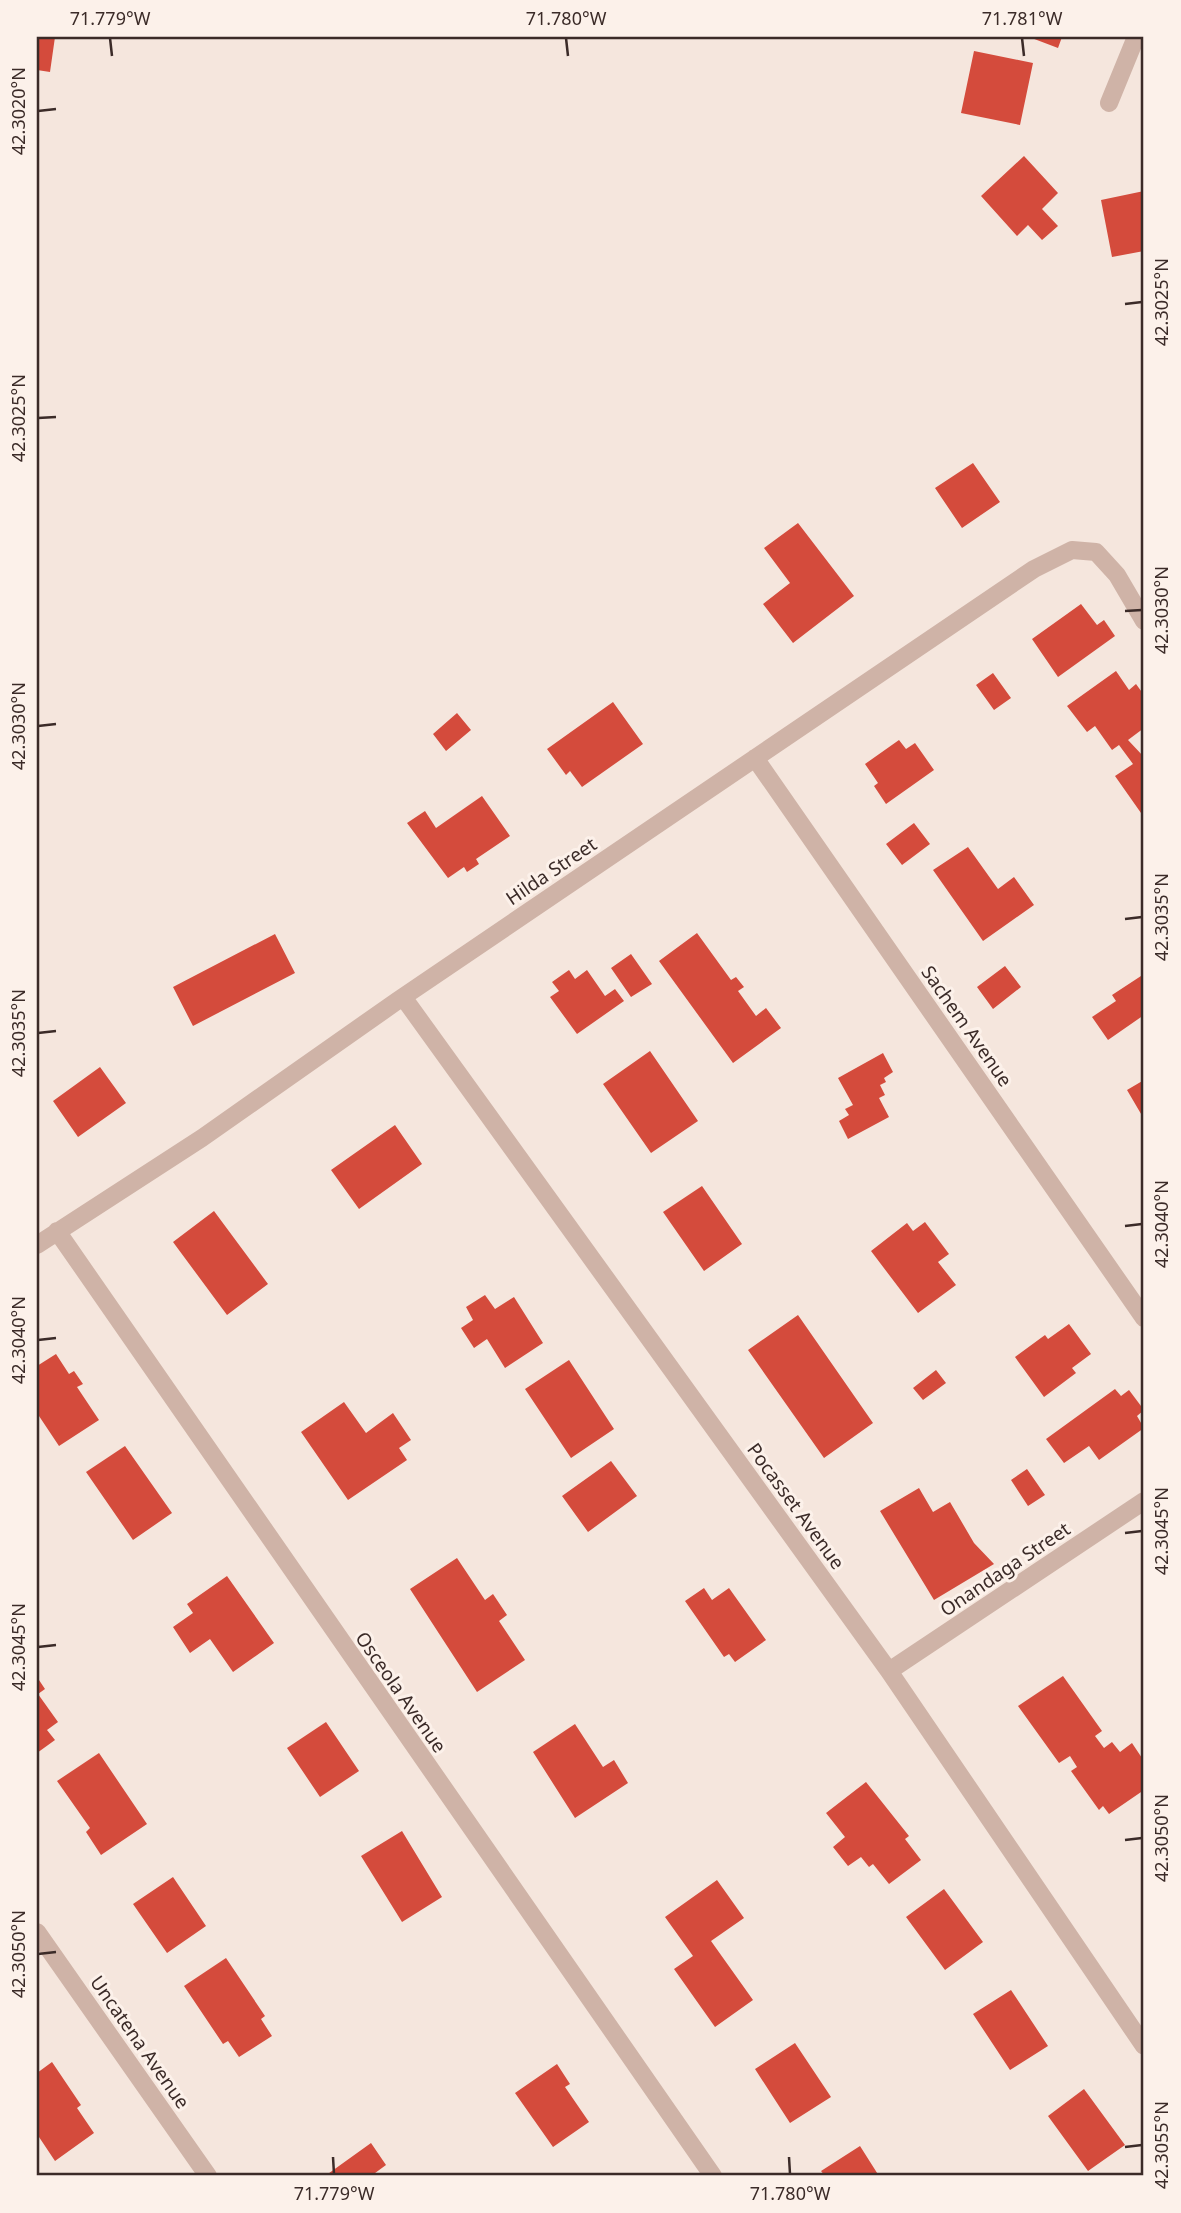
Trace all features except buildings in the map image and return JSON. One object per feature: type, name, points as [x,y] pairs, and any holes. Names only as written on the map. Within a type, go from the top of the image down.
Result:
[{"type":"street","points":[[1109,103],[1136,37]]},
{"type":"street","name":"Hilda Street","points":[[37,1245],[202,1138],[403,997],[1034,569],[1072,550],[1095,552],[1117,575],[1144,621]]},
{"type":"street","name":"Sachem Avenue","points":[[755,758],[1144,1318]]},
{"type":"street","name":"Pocasset Avenue","points":[[403,997],[889,1671],[1144,2046]]},
{"type":"street","name":"Osceola Avenue","points":[[57,1231],[713,2176]]},
{"type":"street","name":"Onandaga Street","points":[[889,1671],[1144,1501]]},
{"type":"street","name":"Uncatena Avenue","points":[[37,1932],[208,2176]]}]
